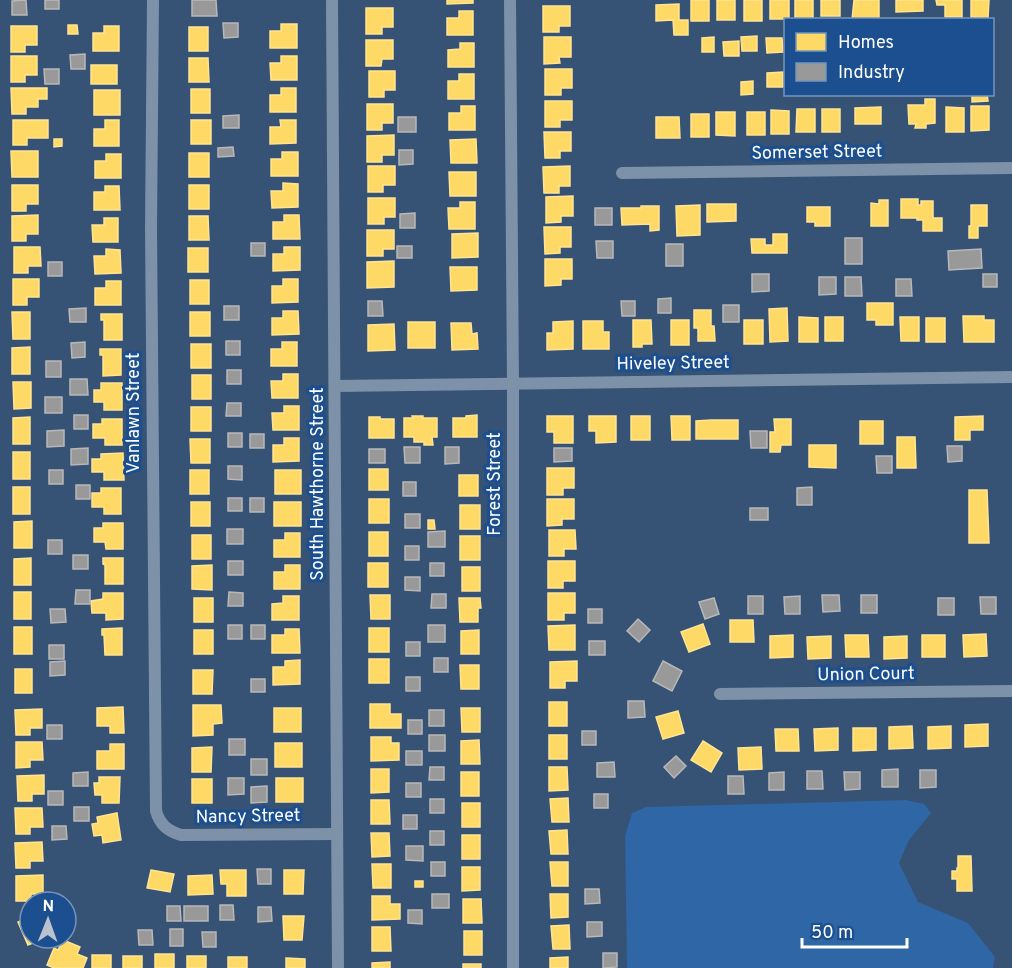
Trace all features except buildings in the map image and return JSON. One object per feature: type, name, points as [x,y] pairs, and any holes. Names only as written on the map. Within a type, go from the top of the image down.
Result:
[{"type":"street","name":"Vanlawn Street","points":[[153,0],[151,228],[155,805],[163,824]]},
{"type":"street","name":"South Hawthorne Street","points":[[332,0],[338,968]]},
{"type":"street","name":"Forest Street","points":[[510,0],[513,384],[513,968]]},
{"type":"street","name":"Somerset Street","points":[[622,173],[1012,168]]},
{"type":"street","name":"Hiveley Street","points":[[335,386],[1012,377]]},
{"type":"street","name":"Union Court","points":[[720,694],[1012,691]]},
{"type":"street","name":"Nancy Street","points":[[163,824],[171,832],[182,836],[337,834]]},
{"type":"shaded area","points":[[906,800],[924,804],[931,813],[909,840],[899,863],[918,902],[968,923],[995,957],[993,968],[627,968],[625,836],[632,813],[646,807]]}]
